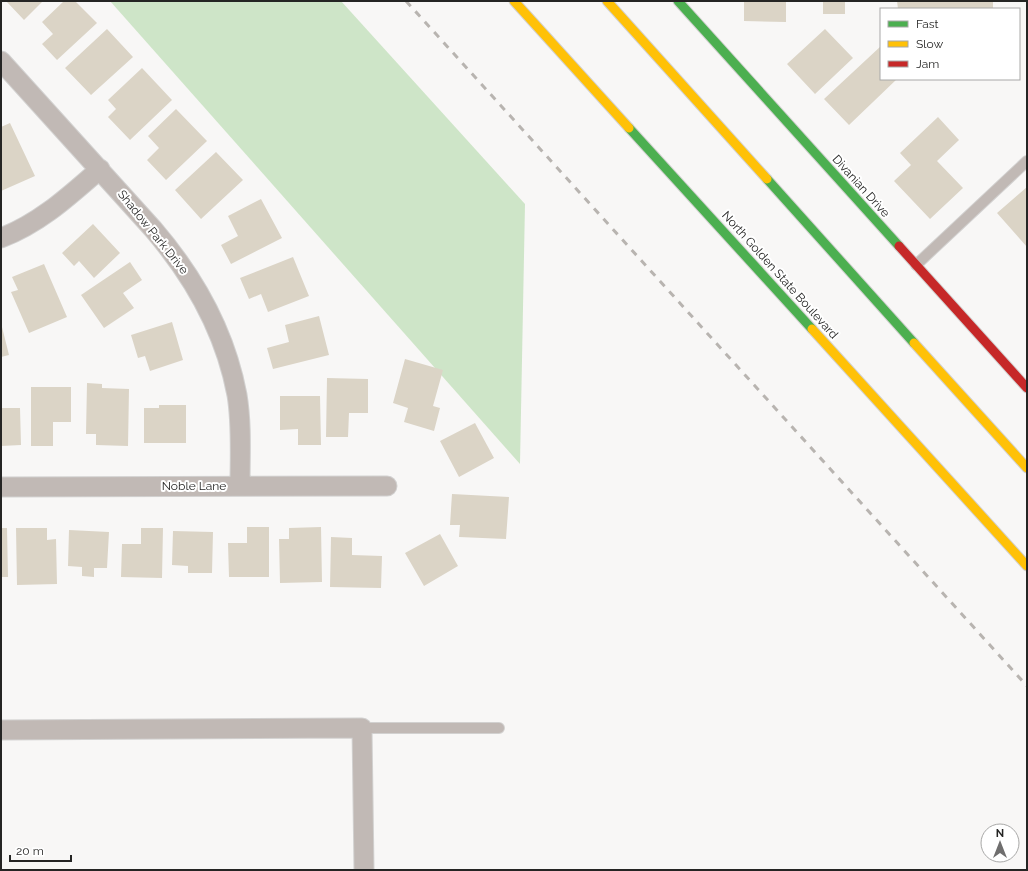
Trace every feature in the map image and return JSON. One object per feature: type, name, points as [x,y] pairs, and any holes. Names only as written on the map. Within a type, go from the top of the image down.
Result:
[{"type":"main road","name":"North Golden State Boulevard","points":[[514,1],[1027,566]]},
{"type":"main road","points":[[607,1],[1027,468]]},
{"type":"main road","name":"Divanian Drive","points":[[678,1],[1027,388]]},
{"type":"main road","points":[[720,114],[726,134]]},
{"type":"street","name":"Shadow Park Drive","points":[[1,61],[100,169],[169,248],[206,303],[228,360],[237,396],[239,415],[240,486]]},
{"type":"street","points":[[1,238],[30,225],[50,212],[100,169]]},
{"type":"street","name":"Noble Lane","points":[[1,487],[387,486]]},
{"type":"street","points":[[1,730],[362,728],[364,870]]},
{"type":"lane","points":[[916,265],[1027,161]]},
{"type":"lane","points":[[362,728],[499,728]]},
{"type":"green space","points":[[110,1],[341,1],[525,204],[520,464]]},
{"type":"building","points":[[6,1],[43,1],[24,20]]},
{"type":"building","points":[[64,1],[75,1],[97,23],[57,60],[42,44],[53,34],[42,22]]},
{"type":"building","points":[[744,1],[786,1],[786,22],[744,21]]},
{"type":"building","points":[[823,1],[845,1],[845,14],[823,14]]},
{"type":"building","points":[[897,1],[993,1],[993,8],[898,8]]},
{"type":"building","points":[[107,29],[133,57],[91,95],[65,68]]},
{"type":"building","points":[[825,29],[853,58],[815,94],[787,64]]},
{"type":"building","points":[[880,47],[880,80],[896,80],[849,125],[824,99]]},
{"type":"building","points":[[142,68],[172,100],[130,140],[108,117],[116,109],[108,100]]},
{"type":"building","points":[[176,109],[207,141],[166,180],[147,160],[159,148],[148,136]]},
{"type":"building","points":[[938,117],[959,140],[937,161],[963,188],[930,219],[894,181],[911,165],[900,153]]},
{"type":"building","points":[[10,123],[35,176],[1,191],[1,127]]},
{"type":"building","points":[[216,152],[243,180],[201,219],[175,190]]},
{"type":"building","points":[[1027,187],[1027,247],[997,213]]},
{"type":"building","points":[[261,199],[282,238],[231,264],[221,245],[238,236],[228,216]]},
{"type":"building","points":[[93,224],[120,253],[94,278],[79,261],[74,266],[62,253]]},
{"type":"building","points":[[293,257],[309,296],[268,312],[261,294],[249,299],[240,278]]},
{"type":"building","points":[[130,262],[142,280],[123,293],[134,308],[104,328],[81,295]]},
{"type":"building","points":[[44,264],[67,317],[29,333],[11,292],[18,290],[12,277]]},
{"type":"building","points":[[319,316],[329,355],[273,369],[267,348],[289,342],[285,325]]},
{"type":"building","points":[[172,322],[183,360],[150,371],[145,356],[138,358],[131,335]]},
{"type":"building","points":[[1,323],[9,355],[1,357]]},
{"type":"building","points":[[405,359],[443,370],[433,406],[440,408],[434,431],[404,422],[408,408],[393,403]]},
{"type":"building","points":[[327,378],[368,379],[368,413],[349,413],[348,437],[326,437]]},
{"type":"building","points":[[87,383],[102,384],[102,388],[129,389],[128,446],[96,445],[96,434],[86,434]]},
{"type":"building","points":[[31,387],[71,387],[71,422],[53,422],[53,446],[31,446]]},
{"type":"building","points":[[280,396],[320,396],[321,445],[298,445],[298,429],[280,430]]},
{"type":"building","points":[[159,405],[186,405],[186,443],[144,443],[144,408],[159,408]]},
{"type":"building","points":[[1,408],[20,408],[21,445],[1,446]]},
{"type":"building","points":[[475,423],[494,458],[459,477],[440,441]]},
{"type":"building","points":[[452,494],[509,497],[506,539],[459,537],[460,525],[450,525]]},
{"type":"building","points":[[247,527],[269,527],[269,577],[229,577],[228,543],[247,543]]},
{"type":"building","points":[[321,527],[322,582],[280,583],[279,539],[289,539],[289,528]]},
{"type":"building","points":[[1,528],[7,528],[8,577],[1,577]]},
{"type":"building","points":[[16,528],[47,528],[47,540],[56,539],[57,584],[17,585]]},
{"type":"building","points":[[141,528],[163,528],[162,578],[121,577],[122,544],[141,544]]},
{"type":"building","points":[[69,530],[109,532],[107,568],[94,568],[94,577],[82,576],[82,567],[68,566]]},
{"type":"building","points":[[173,531],[213,532],[212,573],[188,573],[188,566],[172,565]]},
{"type":"building","points":[[440,534],[458,566],[424,586],[405,553]]},
{"type":"building","points":[[331,537],[352,538],[352,555],[382,556],[381,588],[330,587]]},
{"type":"railway","points":[[406,1],[1027,686]]},
{"type":"traffic: fast","points":[[678,1],[899,246]]},
{"type":"traffic: fast","points":[[629,128],[812,329]]},
{"type":"traffic: fast","points":[[767,179],[914,343]]},
{"type":"traffic: slow","points":[[514,1],[629,128]]},
{"type":"traffic: slow","points":[[607,1],[767,179]]},
{"type":"traffic: slow","points":[[812,329],[1027,566]]},
{"type":"traffic: slow","points":[[914,343],[1027,468]]},
{"type":"traffic: jam","points":[[899,246],[1027,388]]}]
